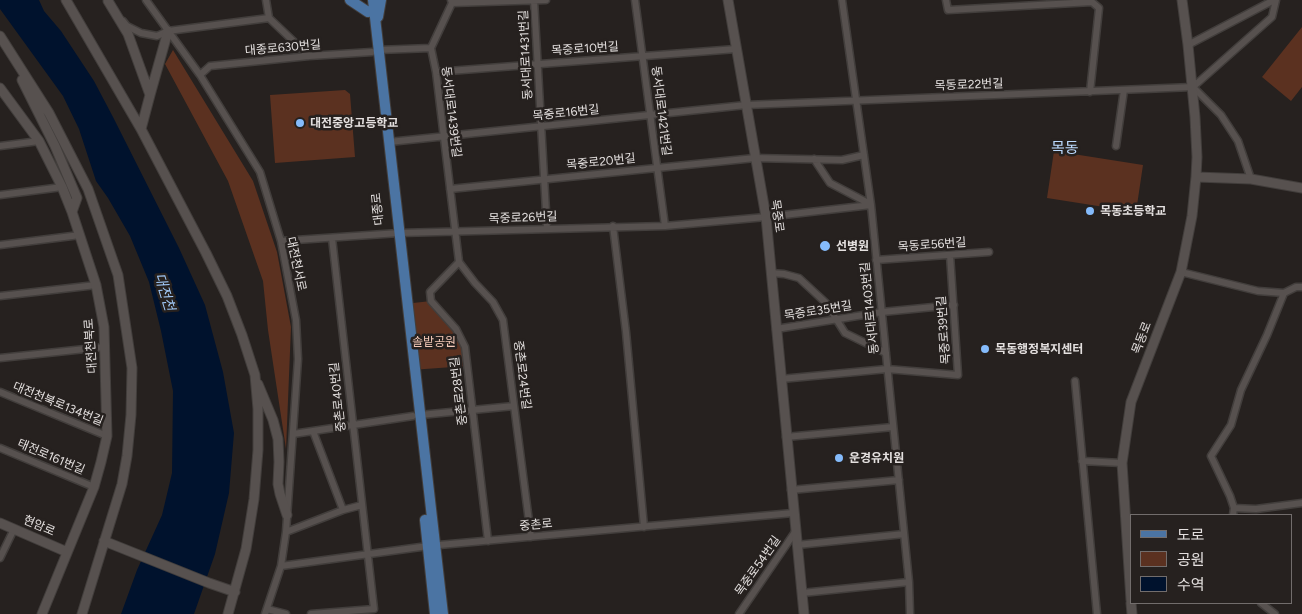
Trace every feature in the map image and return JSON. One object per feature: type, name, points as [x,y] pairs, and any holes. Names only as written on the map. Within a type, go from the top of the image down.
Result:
[{"type":"main road","points":[[66,0],[141,129],[206,253],[226,296],[242,335],[254,375],[273,420],[278,440],[279,489],[287,515]]},
{"type":"main road","points":[[350,0],[368,12]]},
{"type":"main road","name":"대종로","points":[[367,0],[389,142],[396,233]]},
{"type":"main road","name":"대종로","points":[[373,0],[376,28],[375,51],[431,546],[435,614]]},
{"type":"main road","points":[[376,28],[381,0]]},
{"type":"main road","name":"목중로","points":[[728,0],[766,217],[804,614]]},
{"type":"main road","name":"목동로","points":[[1130,586],[1122,462],[1131,402],[1181,272],[1192,216],[1196,177],[1197,157],[1192,87],[1182,0]]},
{"type":"main road","points":[[107,1],[128,34],[150,95]]},
{"type":"main road","points":[[141,129],[168,31]]},
{"type":"main road","points":[[2,38],[55,146],[77,198],[72,212]]},
{"type":"main road","points":[[2,38],[49,114],[88,189],[118,276],[132,368],[131,415],[122,484],[82,614]]},
{"type":"main road","name":"대전천북로","points":[[2,93],[39,141],[62,187],[96,285],[104,327],[106,436],[94,487],[42,614]]},
{"type":"main road","points":[[1196,177],[1251,179],[1302,188]]},
{"type":"main road","points":[[228,614],[246,549],[254,499],[258,450],[258,417],[254,375]]},
{"type":"main road","name":"현암로","points":[[0,523],[67,552]]},
{"type":"main road","points":[[104,542],[235,592]]},
{"type":"main road","name":"대종로","points":[[431,546],[443,614]]},
{"type":"street","name":"대전천서로","points":[[146,0],[200,75],[260,172],[281,241],[296,320],[298,360],[286,532],[281,566],[266,612]]},
{"type":"street","points":[[266,0],[268,18],[309,56]]},
{"type":"street","name":"동서대로1431번길","points":[[534,0],[547,229]]},
{"type":"street","points":[[375,51],[430,48],[452,2],[546,0]]},
{"type":"street","name":"동서대로1421번길","points":[[635,0],[664,226]]},
{"type":"street","name":"동서대로1403번길","points":[[842,0],[871,205],[909,582],[910,614]]},
{"type":"street","points":[[946,0],[948,10],[1092,2],[1100,8],[1090,92]]},
{"type":"street","points":[[1188,44],[1275,0]]},
{"type":"street","points":[[1251,179],[1238,142],[1220,115],[1192,87],[1272,17],[1275,0]]},
{"type":"street","points":[[107,1],[127,26],[141,33],[157,36],[168,31],[268,18]]},
{"type":"street","name":"동서대로1439번길","points":[[430,48],[436,72],[455,232]]},
{"type":"street","name":"목중로10번길","points":[[436,72],[736,49]]},
{"type":"street","name":"대종로630번길","points":[[200,75],[210,66],[375,51]]},
{"type":"street","name":"목동로22번길","points":[[746,106],[1192,87]]},
{"type":"street","points":[[1116,146],[1124,90]]},
{"type":"street","name":"목중로16번길","points":[[389,142],[746,106]]},
{"type":"street","points":[[0,146],[39,141]]},
{"type":"street","name":"목중로20번길","points":[[450,189],[756,158],[842,160],[864,155]]},
{"type":"street","points":[[814,159],[830,183],[871,205]]},
{"type":"street","points":[[0,195],[62,187]]},
{"type":"street","name":"목중로26번길","points":[[281,241],[396,233],[664,226],[871,205]]},
{"type":"street","points":[[613,226],[626,332],[644,527]]},
{"type":"street","points":[[455,232],[458,262]]},
{"type":"street","points":[[0,245],[80,235]]},
{"type":"street","name":"중촌로40번길","points":[[311,614],[374,609],[332,238]]},
{"type":"street","name":"목동로56번길","points":[[876,260],[989,252]]},
{"type":"street","name":"목중로39번길","points":[[781,379],[888,369],[958,375],[950,255]]},
{"type":"street","name":"중촌로24번길","points":[[458,262],[493,302],[503,320],[530,537]]},
{"type":"street","name":"중촌로28번길","points":[[458,262],[430,292],[431,301],[456,329],[465,348],[488,541]]},
{"type":"street","points":[[1181,272],[1258,291],[1284,293],[1296,287],[1302,287]]},
{"type":"street","points":[[771,273],[799,278],[826,303],[845,333],[886,353]]},
{"type":"street","points":[[0,296],[96,285]]},
{"type":"street","points":[[1284,293],[1241,390],[1231,425],[1211,456],[1230,496],[1233,512],[1302,503]]},
{"type":"street","name":"목중로35번길","points":[[776,329],[882,312],[954,305]]},
{"type":"street","points":[[0,358],[104,347]]},
{"type":"street","points":[[1075,381],[1097,614]]},
{"type":"street","name":"대전천북로134번길","points":[[0,392],[106,436]]},
{"type":"street","points":[[292,434],[416,416],[514,406]]},
{"type":"street","points":[[786,437],[894,427]]},
{"type":"street","points":[[313,431],[343,510]]},
{"type":"street","name":"태전로161번길","points":[[0,448],[94,487]]},
{"type":"street","points":[[1082,461],[1122,462]]},
{"type":"street","points":[[791,490],[899,480]]},
{"type":"street","points":[[286,532],[343,510],[362,505]]},
{"type":"street","name":"중촌로","points":[[281,566],[431,546],[793,513]]},
{"type":"street","points":[[0,558],[14,529]]},
{"type":"street","name":"목중로54번길","points":[[738,614],[795,532]]},
{"type":"street","points":[[797,545],[904,534]]},
{"type":"street","points":[[802,593],[909,582]]},
{"type":"street","points":[[1262,604],[1275,614]]},
{"type":"street","points":[[266,612],[286,614]]},
{"type":"green space","points":[[1302,27],[1302,87],[1291,101],[1262,77]]},
{"type":"green space","points":[[173,50],[253,181],[277,252],[291,327],[286,449],[268,330],[263,281],[228,181],[165,64]]},
{"type":"green space","points":[[345,90],[350,94],[355,157],[275,163],[270,95]]},
{"type":"green space","points":[[1054,151],[1143,165],[1136,212],[1047,198]]},
{"type":"green space","name":"솔밭공원","points":[[431,301],[456,329],[465,347],[467,366],[411,370],[404,304]]},
{"type":"water","name":"대전천","points":[[0,0],[39,0],[44,11],[61,31],[94,81],[113,117],[179,248],[205,305],[223,372],[234,433],[229,493],[215,554],[194,614],[121,614],[137,570],[162,515],[172,473],[173,391],[149,282],[130,236],[96,181],[79,129],[63,96],[0,9]]},
{"type":"place","name":"대전중앙고등학교","points":[[300,123]]},
{"type":"place","name":"목동초등학교","points":[[1090,211]]},
{"type":"place","name":"선병원","points":[[825,246]]},
{"type":"place","name":"목동행정복지센터","points":[[985,349]]},
{"type":"place","name":"운경유치원","points":[[839,458]]},
{"type":"district","name":"목동","points":[[1065,149]]}]
